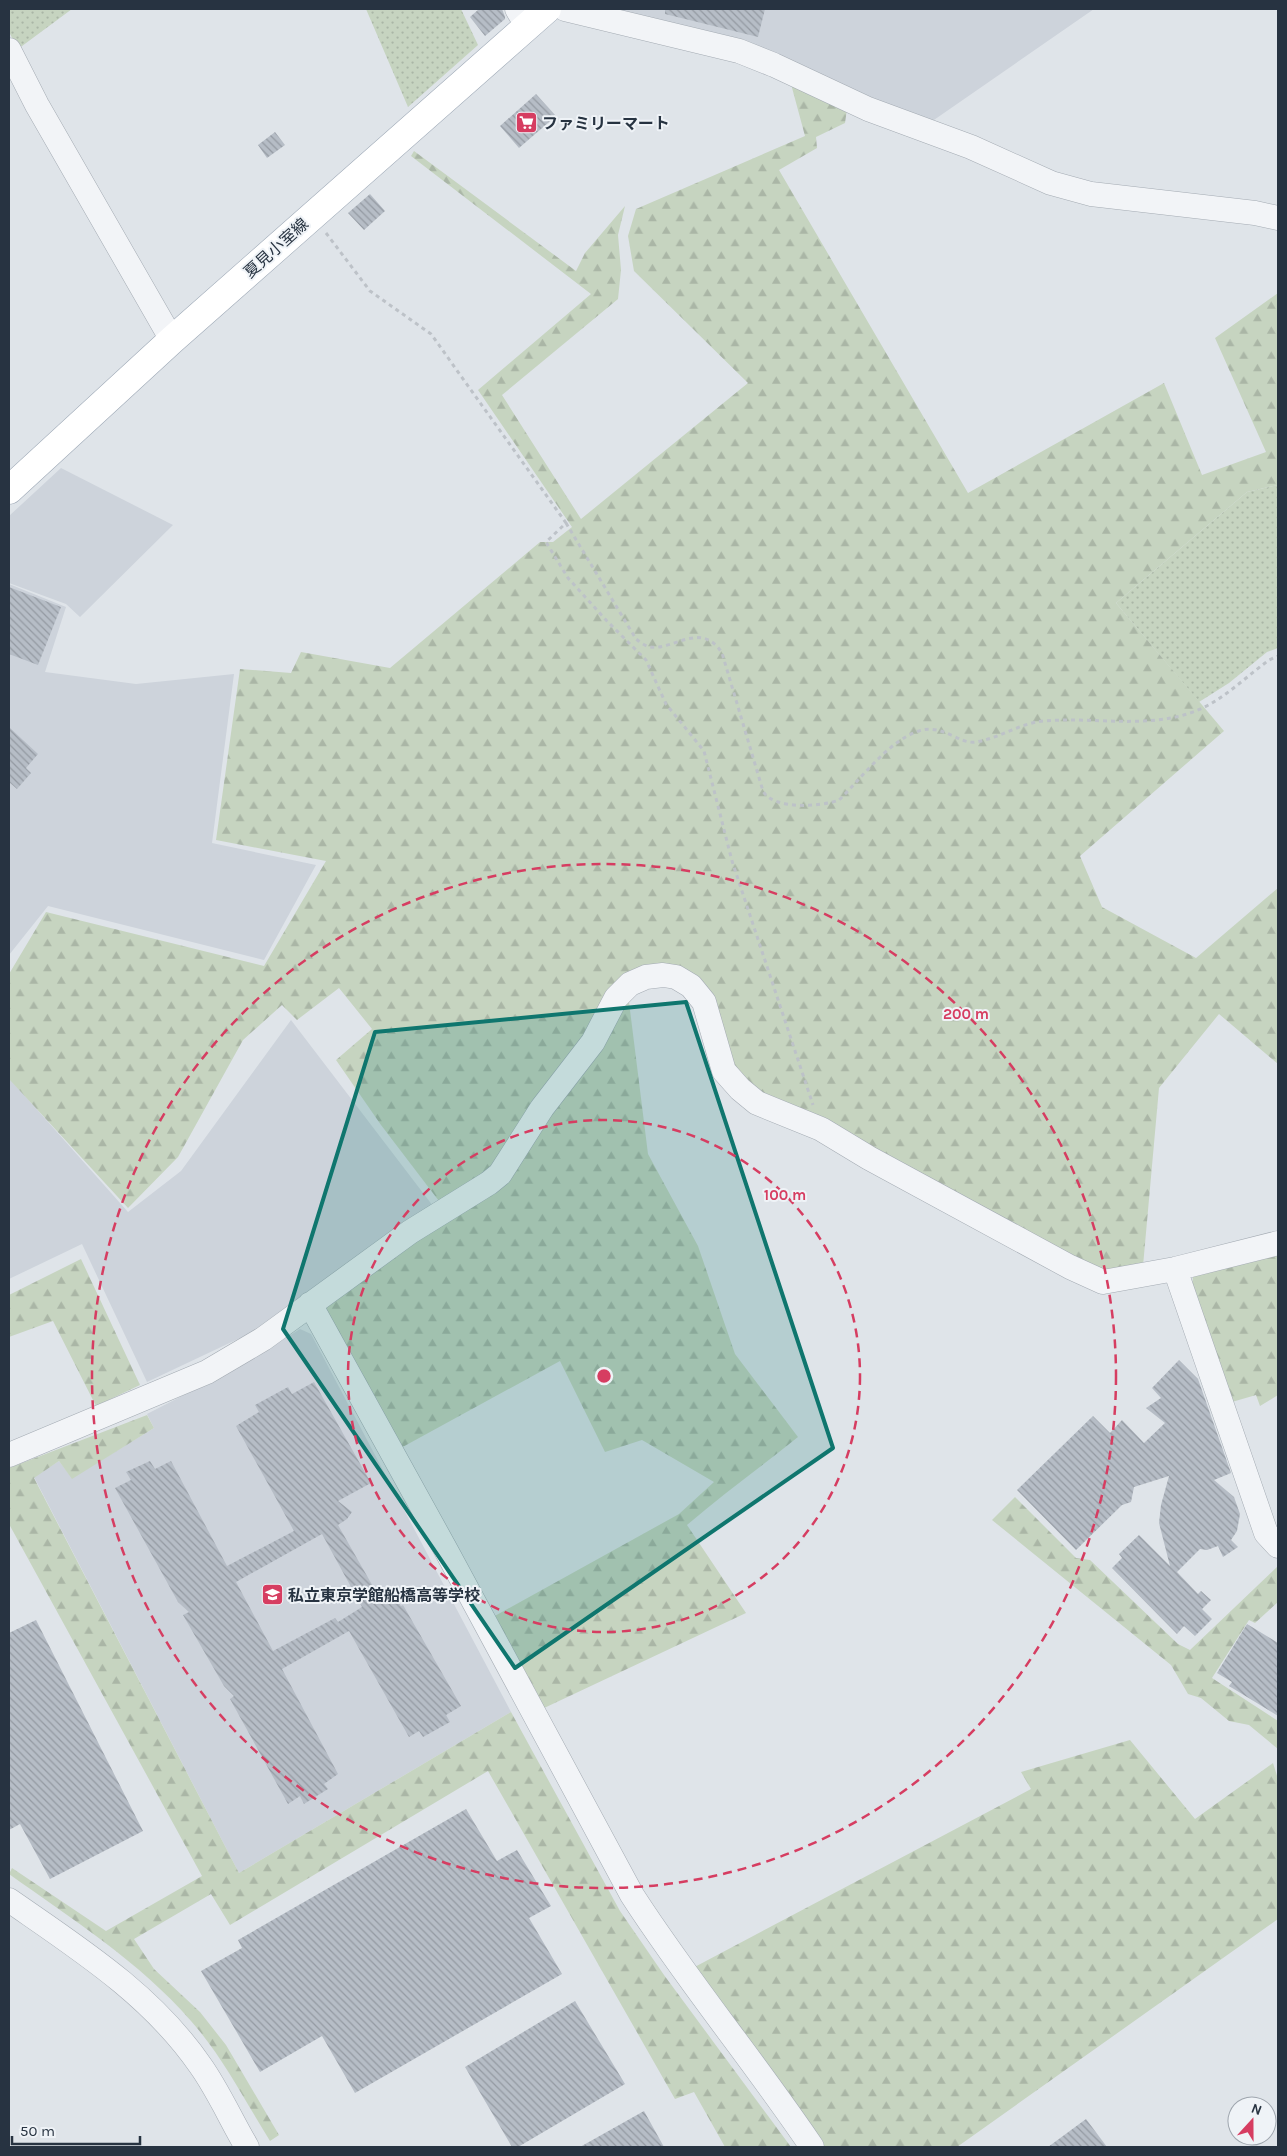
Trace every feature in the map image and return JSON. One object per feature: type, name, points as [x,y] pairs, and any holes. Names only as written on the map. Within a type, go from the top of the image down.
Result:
[{"type":"main road","name":"夏見小室線","points":[[9,490],[172,340],[312,216],[530,15]]},
{"type":"street","points":[[565,9],[739,50],[868,109],[971,147],[1051,183],[1091,194],[1255,212],[1278,218]]},
{"type":"street","points":[[9,50],[46,122],[172,340]]},
{"type":"street","points":[[9,1455],[207,1372],[263,1339],[383,1254],[410,1232],[489,1183],[500,1174],[542,1108],[593,1042],[616,998],[630,984],[646,977],[663,975],[676,977],[691,986],[704,1002],[714,1032],[718,1057],[724,1071],[740,1089],[757,1103],[821,1129],[869,1158],[1070,1267],[1103,1282],[1175,1270],[1278,1243]]},
{"type":"street","points":[[1175,1270],[1266,1533],[1278,1546]]},
{"type":"street","points":[[310,1304],[447,1552],[632,1895],[664,1944],[758,2070],[812,2147]]},
{"type":"street","points":[[9,1900],[110,1971],[147,2003],[177,2035],[201,2065],[247,2147]]},
{"type":"path","points":[[312,216],[370,291],[431,334],[566,523],[636,639],[655,647],[688,638],[698,638],[712,642],[722,653],[763,790],[768,798],[778,803],[789,805],[830,803],[839,800],[888,750],[911,735],[932,728],[974,743],[1017,727],[1043,721],[1145,722],[1187,714],[1211,704],[1269,660],[1278,656]]},
{"type":"path","points":[[566,523],[546,542],[568,578],[646,660],[666,704],[704,751],[732,861],[821,1129]]},
{"type":"highlighted area","points":[[686,1002],[833,1448],[515,1668],[283,1329],[375,1032]]},
{"type":"shaded area","points":[[598,9],[1094,9],[931,122]]},
{"type":"shaded area","points":[[61,468],[173,525],[80,617],[66,604],[9,583],[9,516]]},
{"type":"shaded area","points":[[9,584],[66,607],[45,672],[136,684],[234,674],[212,843],[316,865],[264,960],[48,906],[9,955]]},
{"type":"shaded area","points":[[291,1020],[433,1206],[259,1329],[147,1382],[82,1244],[9,1279],[9,1078],[128,1212],[181,1171]]},
{"type":"shaded area","name":"私立東京学館船橋高等学校","points":[[300,1329],[311,1334],[511,1712],[239,1873],[34,1477],[59,1461],[72,1478],[154,1428],[147,1414],[250,1361]]},
{"type":"green space","points":[[9,9],[72,9],[18,49],[9,32]]},
{"type":"green space","points":[[366,9],[461,9],[478,45],[408,107]]},
{"type":"green space","points":[[791,84],[847,109],[845,123],[816,137],[817,148],[779,170],[968,493],[1164,383],[1202,475],[1266,452],[1215,338],[1278,293],[1278,485],[1247,492],[1116,603],[1224,731],[1080,856],[1102,907],[1196,958],[1278,888],[1278,1064],[1219,1014],[1159,1088],[1143,1266],[1098,1272],[753,1089],[733,1071],[715,1013],[664,966],[586,1037],[494,1168],[442,1205],[381,1125],[336,1060],[372,1029],[339,988],[297,1020],[282,1005],[243,1040],[178,1157],[128,1208],[9,1079],[9,974],[46,912],[264,966],[326,861],[216,840],[240,669],[291,673],[301,652],[390,668],[540,542],[553,542],[572,527],[478,390],[591,294],[411,156],[414,151],[576,271],[585,253],[625,206],[618,235],[621,270],[618,299],[502,395],[581,519],[748,383],[634,271],[628,236],[636,209],[805,136]]},
{"type":"green space","points":[[1278,485],[1278,648],[1267,652],[1229,683],[1199,702],[1116,603],[1247,492]]},
{"type":"green space","points":[[628,994],[648,1154],[698,1246],[735,1354],[798,1437],[687,1525],[746,1613],[542,1709],[493,1617],[679,1514],[714,1482],[642,1440],[605,1452],[560,1361],[399,1449],[325,1320],[325,1301],[501,1182]]},
{"type":"green space","points":[[1278,1253],[1278,1395],[1260,1406],[1256,1395],[1232,1402],[1192,1288],[1193,1276]]},
{"type":"green space","points":[[81,1259],[140,1385],[96,1406],[53,1321],[9,1337],[9,1295]]},
{"type":"green space","points":[[147,1415],[154,1428],[72,1479],[59,1461],[34,1478],[239,1873],[511,1712],[620,1911],[664,1975],[791,2147],[725,2147],[694,2092],[675,2099],[488,1771],[230,1925],[211,1894],[134,1939],[154,1969],[200,2012],[226,2045],[279,2135],[270,2141],[213,2049],[191,2021],[171,2000],[150,1979],[105,1942],[9,1874],[12,1868],[106,1931],[202,1876],[9,1524],[9,1468]]},
{"type":"green space","points":[[1015,1497],[1076,1558],[1090,1560],[1178,1644],[1190,1650],[1278,1566],[1278,1602],[1255,1623],[1249,1620],[1212,1678],[1278,1721],[1278,1749],[1249,1725],[1229,1721],[1201,1698],[1188,1694],[1171,1665],[992,1520]]},
{"type":"green space","points":[[1130,1740],[1195,1819],[1273,1763],[1278,1779],[1278,1919],[957,2147],[824,2147],[689,1970],[1031,1789],[1021,1772]]},
{"type":"building","points":[[479,9],[502,9],[505,19],[485,36],[470,17]]},
{"type":"building","points":[[665,9],[765,9],[758,37],[665,14]]},
{"type":"building","points":[[536,94],[556,116],[519,148],[500,126]]},
{"type":"building","points":[[275,132],[285,145],[267,158],[258,145]]},
{"type":"building","points":[[370,194],[385,211],[364,230],[348,213]]},
{"type":"building","points":[[9,587],[61,607],[38,665],[9,654]]},
{"type":"building","points":[[9,727],[38,754],[26,768],[31,773],[17,789],[9,782]]},
{"type":"building","points":[[1179,1360],[1198,1379],[1231,1473],[1214,1480],[1234,1497],[1240,1514],[1237,1531],[1231,1540],[1238,1547],[1223,1557],[1218,1546],[1207,1550],[1200,1549],[1177,1572],[1198,1594],[1201,1591],[1211,1600],[1202,1609],[1212,1619],[1195,1636],[1184,1626],[1177,1634],[1112,1568],[1122,1558],[1119,1554],[1139,1535],[1170,1566],[1159,1523],[1161,1505],[1169,1476],[1134,1487],[1131,1502],[1122,1505],[1076,1550],[1017,1490],[1093,1416],[1110,1433],[1122,1420],[1144,1443],[1165,1423],[1146,1408],[1161,1398],[1152,1388]]},
{"type":"building","points":[[314,1382],[371,1483],[338,1501],[352,1512],[347,1519],[338,1525],[379,1597],[387,1593],[393,1594],[401,1606],[403,1605],[461,1706],[446,1715],[450,1722],[423,1737],[419,1731],[409,1737],[349,1631],[282,1669],[338,1774],[324,1784],[328,1789],[304,1804],[300,1796],[288,1804],[230,1699],[234,1696],[224,1686],[183,1615],[189,1612],[178,1602],[115,1488],[131,1480],[126,1472],[150,1461],[155,1469],[171,1461],[227,1566],[294,1531],[236,1426],[259,1412],[255,1405],[288,1387],[292,1394]],"holes":[[[322,1534],[362,1607],[338,1622],[335,1618],[273,1651],[236,1582]]]},
{"type":"building","points":[[36,1620],[143,1831],[50,1879],[20,1824],[9,1830],[9,1633]]},
{"type":"building","points":[[1247,1624],[1278,1643],[1278,1716],[1229,1686],[1232,1682],[1217,1673]]},
{"type":"building","points":[[466,1809],[497,1861],[517,1850],[551,1906],[529,1918],[562,1974],[355,2093],[322,2036],[260,2072],[201,1971],[242,1948],[238,1940]]},
{"type":"building","points":[[575,2001],[625,2084],[518,2147],[512,2147],[465,2067]]},
{"type":"building","points":[[644,2111],[664,2147],[580,2147]]},
{"type":"building","points":[[1086,2119],[1107,2147],[1048,2147]]},
{"type":"place","name":"ファミリーマート","points":[[526,123]]},
{"type":"place","name":"私立東京学館船橋高等学校","points":[[272,1595]]}]
